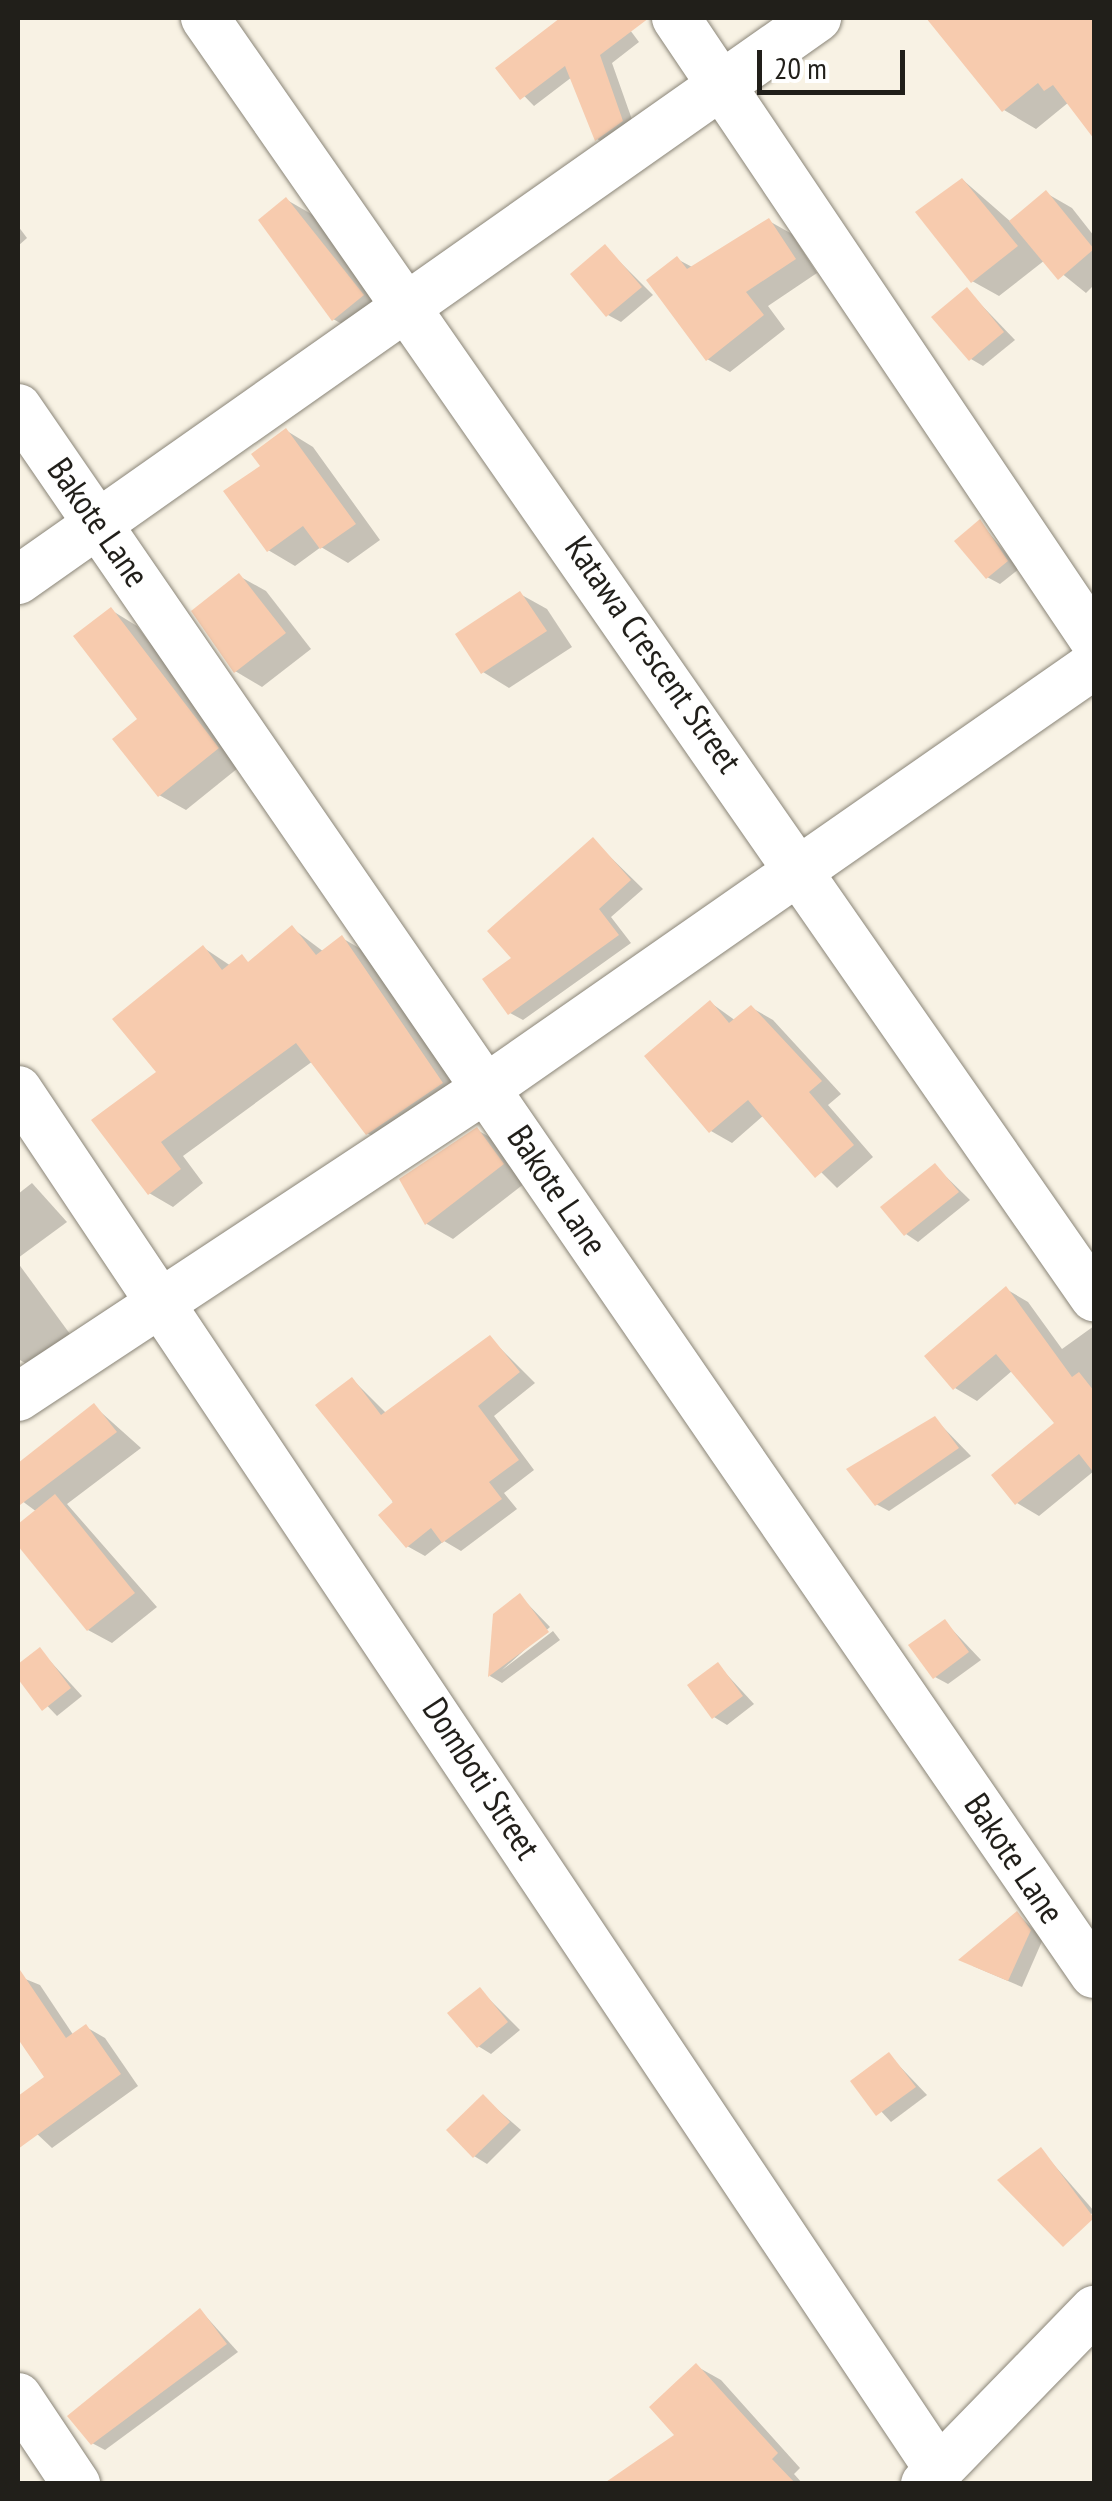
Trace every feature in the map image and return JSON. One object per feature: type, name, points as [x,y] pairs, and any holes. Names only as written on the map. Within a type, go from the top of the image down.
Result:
[{"type":"street","name":"Katawa Crescent Street","points":[[204,18],[805,870],[1094,1296]]},
{"type":"street","points":[[676,18],[1094,640]]},
{"type":"street","points":[[18,580],[818,18]]},
{"type":"street","name":"Bakote Lane","points":[[18,408],[101,522],[1094,1974]]},
{"type":"street","points":[[18,1397],[488,1087],[805,870],[1094,664]]},
{"type":"street","name":"Domboti Street","points":[[18,1090],[166,1301],[932,2477]]},
{"type":"street","points":[[932,2477],[1094,2310]]},
{"type":"street","points":[[18,2397],[76,2484]]},
{"type":"building","points":[[560,18],[649,18],[600,55],[623,121],[595,141],[565,66],[520,100],[495,68]]},
{"type":"building","points":[[926,18],[1094,18],[1094,139],[1053,85],[1044,91],[1038,83],[1002,112]]},
{"type":"building","points":[[962,178],[1018,246],[971,283],[915,212]]},
{"type":"building","points":[[1046,190],[1094,249],[1058,280],[1009,221]]},
{"type":"building","points":[[286,197],[364,295],[332,321],[258,220]]},
{"type":"building","points":[[769,218],[796,259],[746,292],[764,315],[706,361],[646,280],[677,256],[687,269]]},
{"type":"building","points":[[605,244],[642,287],[606,317],[570,274]]},
{"type":"building","points":[[967,287],[1004,332],[969,361],[931,317]]},
{"type":"building","points":[[286,428],[356,524],[320,549],[303,526],[267,552],[223,491],[260,466],[251,454]]},
{"type":"building","points":[[980,519],[1008,561],[986,579],[954,541]]},
{"type":"building","points":[[239,573],[286,633],[234,673],[191,611]]},
{"type":"building","points":[[520,591],[547,631],[481,674],[455,634]]},
{"type":"building","points":[[111,607],[219,748],[158,797],[112,739],[137,719],[73,636]]},
{"type":"building","points":[[593,837],[631,880],[599,909],[619,935],[508,1015],[482,979],[511,958],[487,931]]},
{"type":"building","points":[[292,925],[316,955],[342,935],[443,1083],[366,1135],[296,1043],[161,1142],[181,1169],[148,1195],[91,1120],[156,1072],[112,1019],[203,945],[222,970],[242,954],[248,962]]},
{"type":"building","points":[[710,1000],[729,1023],[751,1005],[822,1081],[809,1092],[854,1145],[815,1178],[748,1100],[709,1133],[644,1056]]},
{"type":"building","points":[[477,1127],[504,1164],[425,1225],[399,1179]]},
{"type":"building","points":[[935,1163],[959,1192],[904,1236],[880,1207]]},
{"type":"building","points":[[1006,1286],[1072,1377],[1079,1372],[1094,1391],[1094,1473],[1079,1454],[1015,1505],[991,1475],[1054,1423],[996,1354],[953,1390],[924,1356]]},
{"type":"building","points":[[490,1335],[520,1372],[478,1406],[519,1460],[489,1482],[502,1499],[442,1543],[431,1528],[406,1548],[378,1515],[393,1502],[315,1405],[352,1377],[381,1415]]},
{"type":"building","points":[[94,1403],[117,1432],[20,1505],[18,1463]]},
{"type":"building","points":[[935,1416],[959,1448],[875,1506],[846,1469]]},
{"type":"building","points":[[55,1494],[135,1593],[87,1631],[18,1546],[18,1524]]},
{"type":"building","points":[[520,1593],[549,1632],[488,1677],[493,1614]]},
{"type":"building","points":[[945,1619],[969,1652],[933,1679],[908,1645]]},
{"type":"building","points":[[40,1647],[71,1688],[42,1711],[18,1679],[18,1664]]},
{"type":"building","points":[[718,1662],[743,1696],[712,1719],[687,1685]]},
{"type":"building","points":[[1017,1911],[1031,1930],[1008,1981],[958,1960]]},
{"type":"building","points":[[18,1967],[66,2038],[86,2024],[121,2074],[18,2149],[18,2096],[44,2077],[18,2039]]},
{"type":"building","points":[[480,1987],[508,2022],[477,2048],[447,2013]]},
{"type":"building","points":[[889,2052],[916,2087],[876,2116],[850,2081]]},
{"type":"building","points":[[483,2094],[510,2122],[473,2158],[446,2130]]},
{"type":"building","points":[[1041,2147],[1094,2218],[1063,2247],[997,2180]]},
{"type":"building","points":[[200,2308],[227,2344],[91,2445],[67,2416]]},
{"type":"building","points":[[696,2363],[778,2453],[772,2459],[796,2484],[603,2484],[674,2435],[649,2407]]}]
